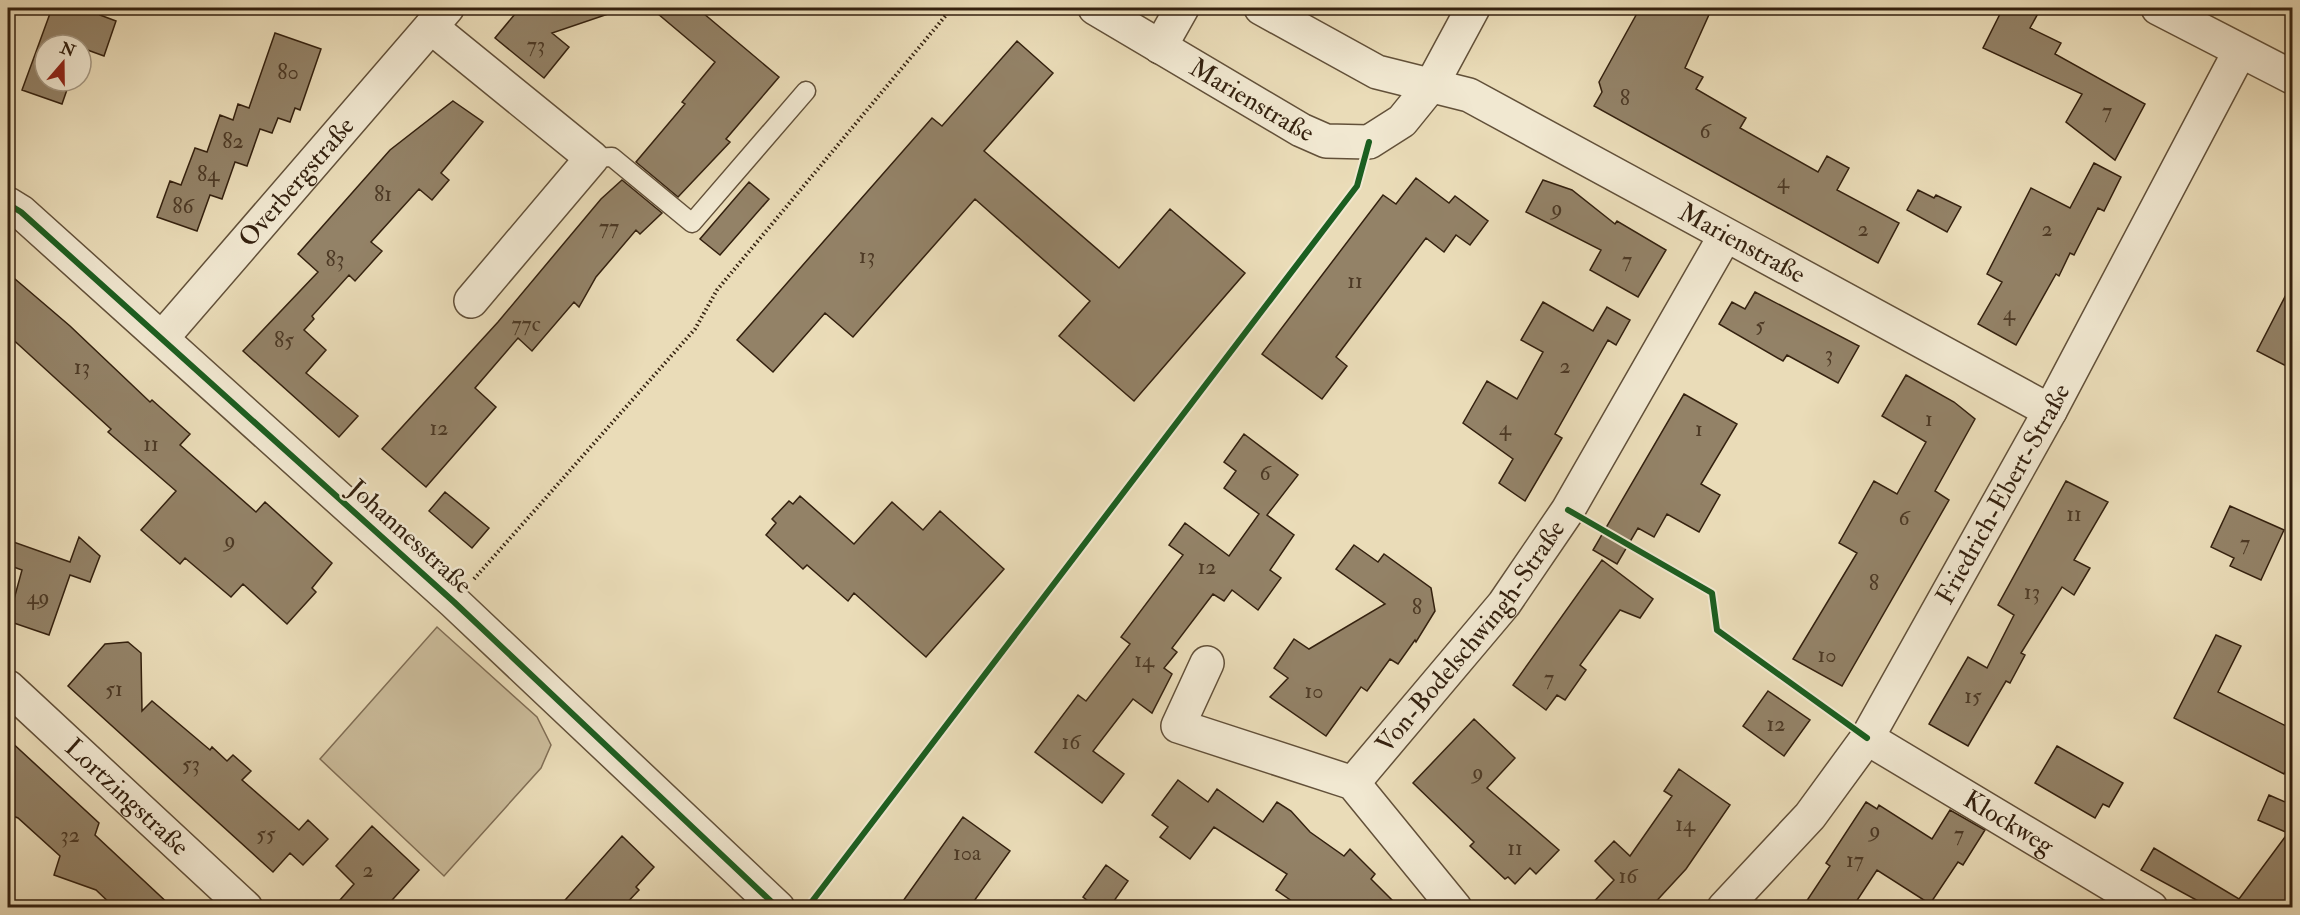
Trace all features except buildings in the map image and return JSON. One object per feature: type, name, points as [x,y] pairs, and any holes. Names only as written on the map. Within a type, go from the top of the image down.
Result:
[{"type":"street","name":"Marienstraße","points":[[1095,8],[1301,130],[1326,141],[1369,142],[1402,120],[1432,84]]},
{"type":"street","name":"Marienstraße","points":[[1160,47],[1182,8]]},
{"type":"street","name":"Marienstraße","points":[[1261,8],[1377,72],[1469,94],[1725,236],[2050,411]]},
{"type":"street","points":[[1432,84],[1473,8]]},
{"type":"street","points":[[2165,9],[2292,77]]},
{"type":"street","name":"Overbergstraße","points":[[162,338],[439,17],[592,158]]},
{"type":"street","name":"Friedrich-Ebert-Straße","points":[[1724,908],[1810,816],[1867,738],[2050,411],[2240,51]]},
{"type":"street","points":[[471,301],[592,158]]},
{"type":"street","name":"Johannesstraße","points":[[8,204],[21,212],[454,602],[778,908]]},
{"type":"street","name":"Von-Bodelschwingh-Straße","points":[[1353,783],[1510,595],[1568,510],[1725,236]]},
{"type":"street","points":[[1207,663],[1178,726],[1353,783],[1455,908]]},
{"type":"street","name":"Lortzingstraße","points":[[8,687],[246,908]]},
{"type":"street","name":"Klockweg","points":[[1867,738],[2151,908]]},
{"type":"lane","points":[[592,158],[612,157],[693,223],[806,91]]},
{"type":"path","points":[[454,602],[695,329],[717,290],[952,8]]},
{"type":"shaded area","points":[[437,627],[537,717],[551,745],[541,768],[444,876],[320,759]]},
{"type":"cycle path","points":[[807,908],[1357,186],[1369,142]]},
{"type":"cycle path","points":[[8,204],[21,212],[454,602],[778,908]]},
{"type":"cycle path","points":[[1568,510],[1712,593],[1717,630],[1867,738]]}]
